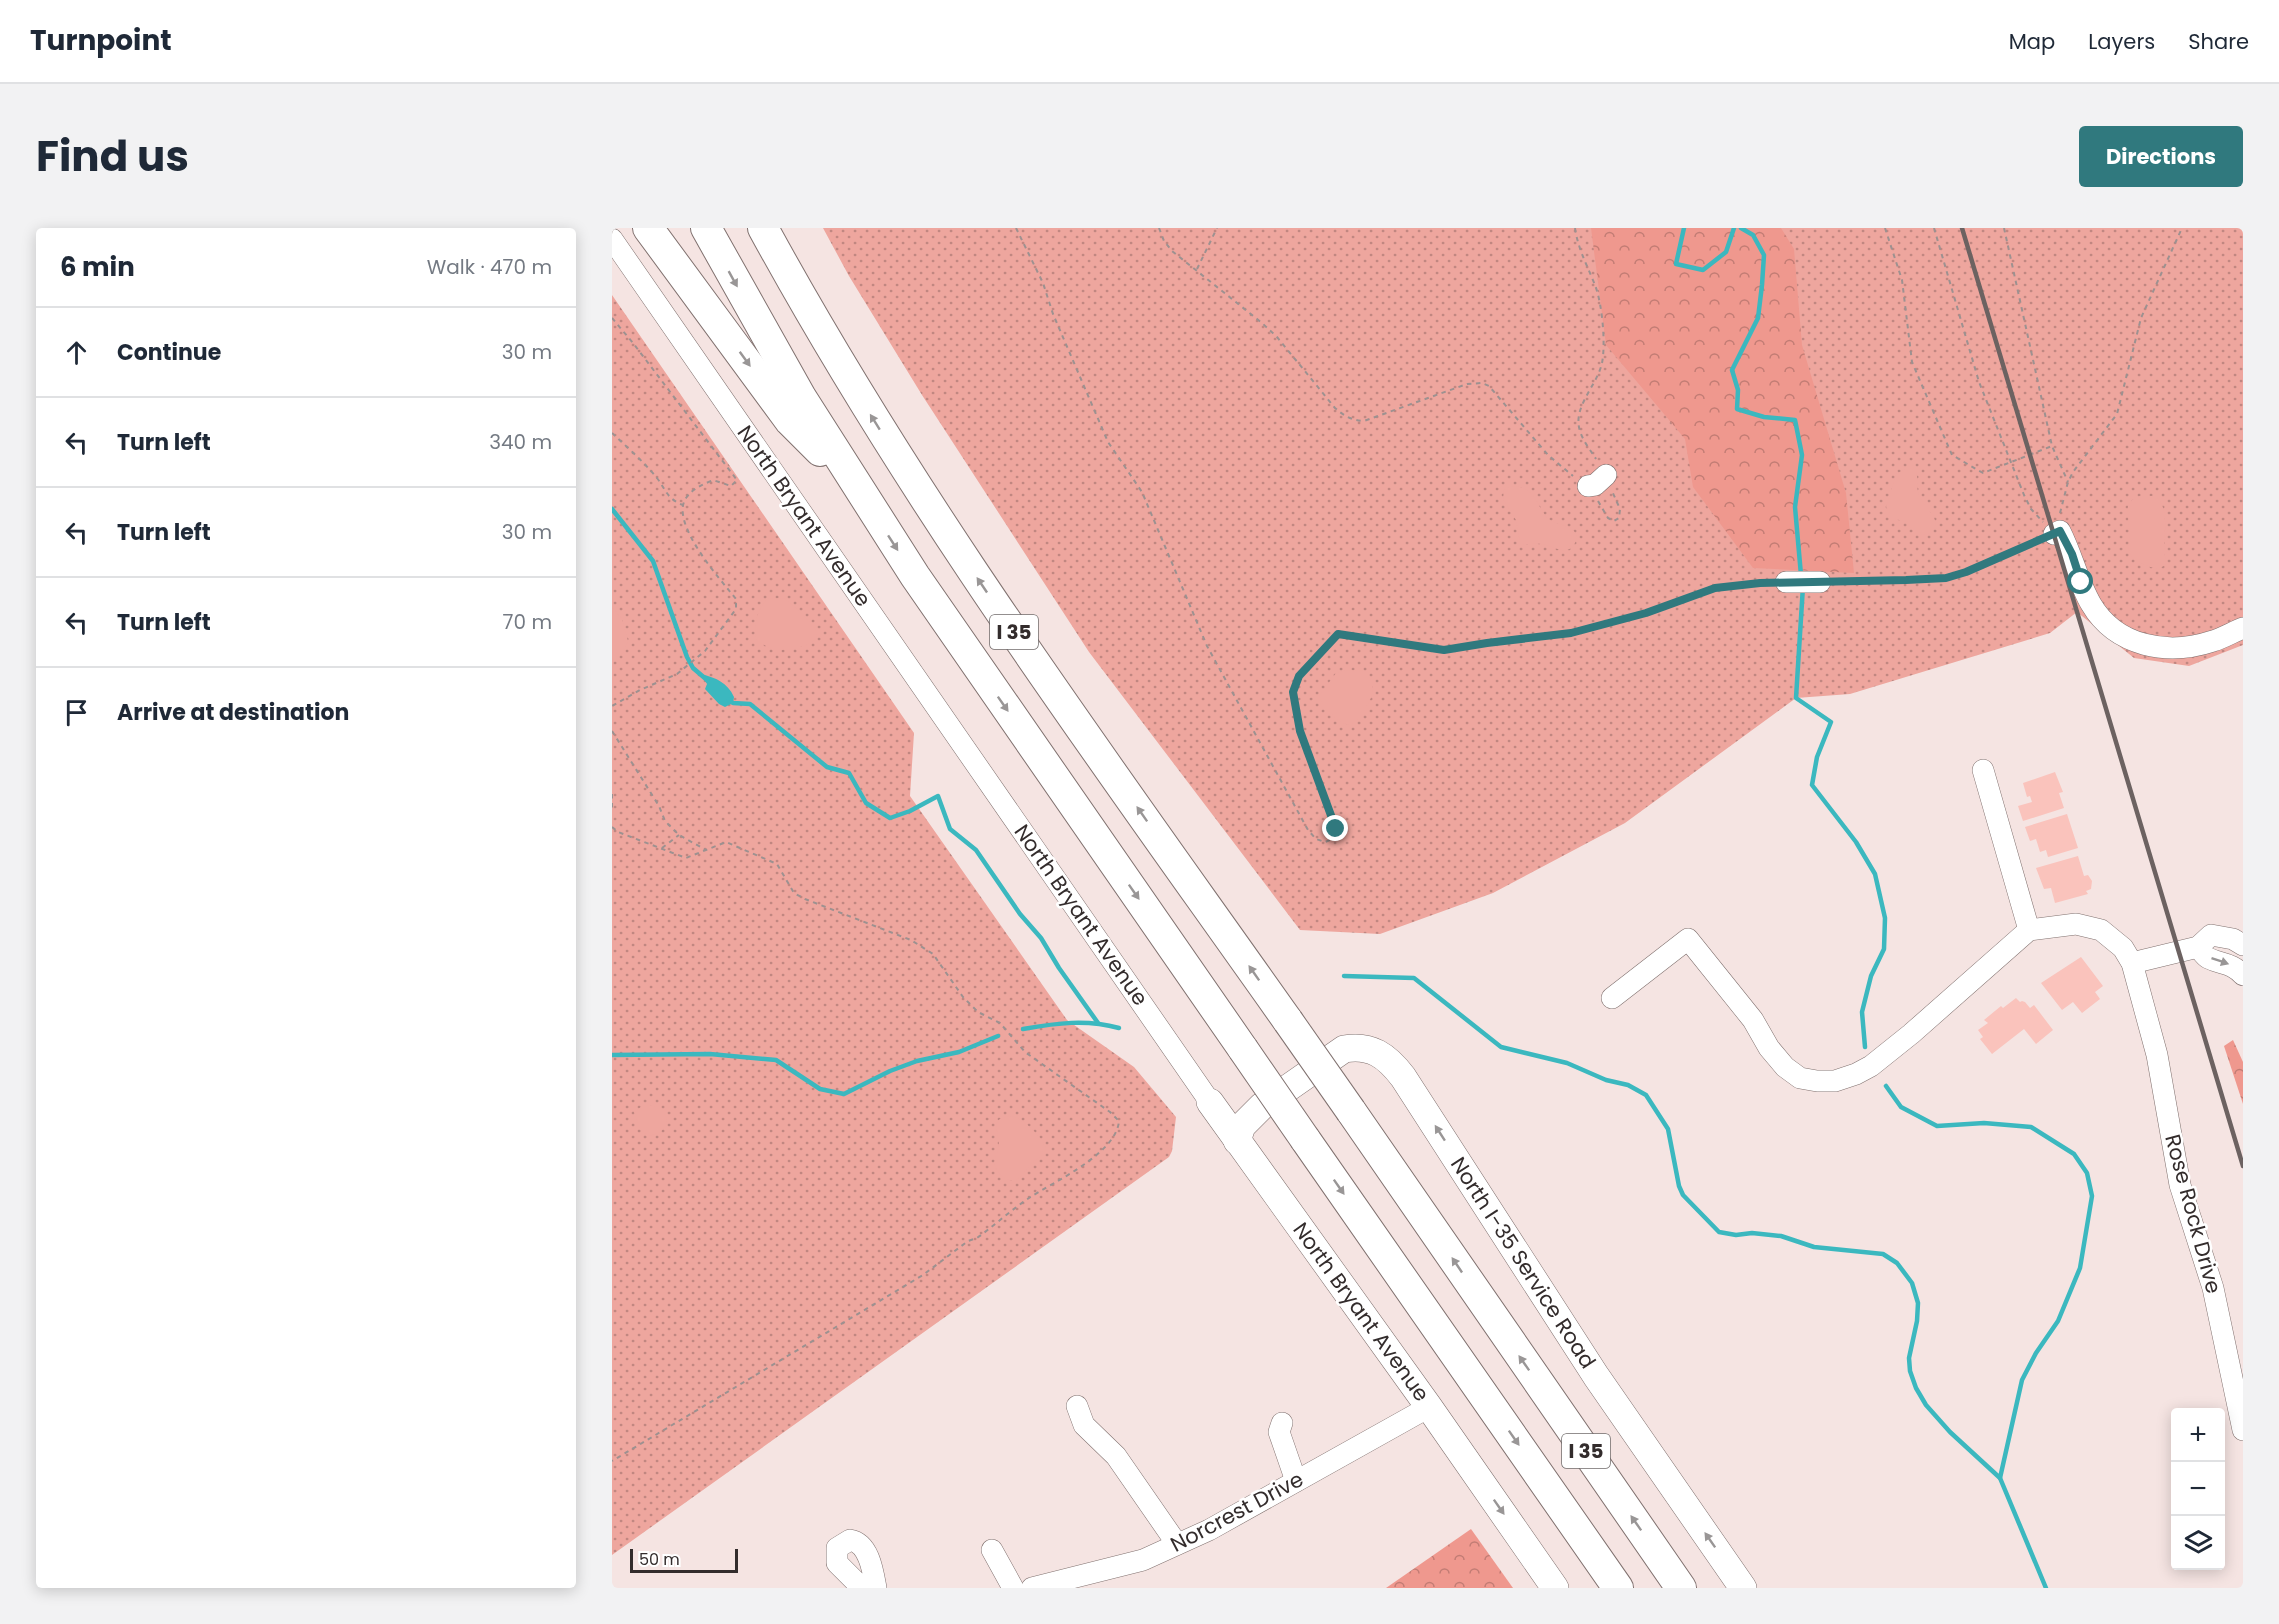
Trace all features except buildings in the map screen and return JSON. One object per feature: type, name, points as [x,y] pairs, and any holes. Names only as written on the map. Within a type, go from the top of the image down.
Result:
[{"type":"highway","points":[[648,228],[790,421],[862,494]]},
{"type":"highway","name":"I 35","points":[[706,228],[759,325],[862,494],[935,604],[1618,1588]]},
{"type":"highway","name":"I 35","points":[[763,228],[859,396],[954,544],[1351,1110],[1681,1588]]},
{"type":"main road","name":"North I-35 Service Road","points":[[1237,1141],[1242,1126],[1262,1106],[1344,1049],[1367,1048],[1385,1056],[1393,1063],[1596,1376],[1743,1588]]},
{"type":"main road","points":[[1210,1102],[1225,1107],[1262,1106]]},
{"type":"main road","name":"North Bryant Avenue","points":[[1210,1102],[1429,1407],[1555,1588]]},
{"type":"street","name":"North Bryant Avenue","points":[[612,239],[1210,1102]]},
{"type":"street","points":[[2057,533],[2072,554],[2091,604],[2109,629],[2154,648],[2184,648],[2214,641],[2243,628]]},
{"type":"street","points":[[1786,582],[1820,582]]},
{"type":"street","points":[[1983,770],[2029,930]]},
{"type":"street","points":[[1612,998],[1688,939],[1753,1020],[1769,1048],[1785,1067],[1800,1078],[1835,1081],[1856,1074],[1885,1056],[2029,930],[2076,924],[2101,930],[2123,948],[2132,963],[2198,947],[2211,935],[2234,939],[2243,945]]},
{"type":"street","points":[[2198,947],[2207,957],[2222,961],[2236,968],[2243,975]]},
{"type":"street","name":"Rose Rock Drive","points":[[2132,963],[2157,1055],[2180,1185],[2214,1288],[2243,1430]]},
{"type":"street","points":[[1077,1406],[1084,1425],[1116,1456],[1178,1544]]},
{"type":"street","name":"Norcrest Drive","points":[[1032,1588],[1143,1560],[1209,1530],[1429,1407]]},
{"type":"street","points":[[1282,1423],[1279,1432],[1296,1481]]},
{"type":"street","points":[[862,1588],[837,1563],[837,1548],[849,1540],[858,1541],[864,1548],[876,1588]]},
{"type":"street","points":[[992,1550],[1013,1588]]},
{"type":"path","points":[[1016,228],[1043,283],[1053,314],[1108,442],[1152,511],[1207,646],[1308,830],[1316,839],[1325,842],[1335,838],[1336,829],[1300,731],[1293,692],[1299,676],[1338,634],[1452,650],[1487,643],[1571,633],[1646,613],[1715,588],[1786,582]]},
{"type":"path","points":[[1159,228],[1164,241],[1172,251],[1262,323],[1344,416],[1364,421],[1467,384],[1482,383],[1500,398],[1548,455],[1597,481],[1620,509],[1619,518],[1614,520],[1608,518],[1597,481],[1580,433],[1578,416],[1602,362],[1603,335],[1598,295],[1584,262],[1575,228]]},
{"type":"path","points":[[1197,270],[1217,228]]},
{"type":"path","points":[[1885,228],[1902,280],[1912,363],[1952,455],[1983,473],[2052,446]]},
{"type":"path","points":[[1934,228],[1977,374],[2010,463],[2031,509],[2057,533]]},
{"type":"path","points":[[2004,228],[2052,446],[2068,482]]},
{"type":"path","points":[[2057,533],[2068,482],[2084,456],[2117,414],[2141,318],[2182,228]]},
{"type":"path","points":[[612,318],[737,480],[731,486],[713,480],[695,488],[684,500],[683,505],[686,526],[700,554],[736,599],[736,609],[705,651],[681,671],[613,704]]},
{"type":"path","points":[[612,433],[658,479],[663,491],[675,502],[683,505]]},
{"type":"path","points":[[1820,582],[1946,578],[1966,572],[2057,533]]},
{"type":"path","points":[[612,731],[659,806],[665,821],[679,835],[706,850]]},
{"type":"path","points":[[612,794],[612,811]]},
{"type":"path","points":[[612,827],[618,832],[686,858],[726,842],[777,864],[794,893],[911,940],[933,954],[963,998],[978,1012],[1006,1028],[1025,1052],[1110,1112],[1119,1121],[1118,1131],[1110,1142],[1083,1165],[1030,1198],[923,1275],[612,1461]]},
{"type":"path","points":[[662,849],[679,835]]},
{"type":"shaded area","points":[[823,228],[2243,228],[2243,645],[2189,666],[2134,658],[2077,612],[2050,633],[1850,694],[1796,698],[1625,823],[1493,893],[1380,934],[1300,930],[1089,652],[922,395],[849,276]]},
{"type":"shaded area","points":[[612,295],[914,733],[910,796],[1067,1020],[1134,1067],[1176,1117],[1172,1151],[1169,1157],[612,1555]]},
{"type":"shaded area","points":[[1908,468],[1915,468],[1920,497],[1935,520],[1936,525],[1928,534],[1923,535],[1904,521],[1894,519],[1886,507],[1896,474]]},
{"type":"shaded area","points":[[1510,486],[1530,492],[1547,518],[1572,529],[1576,537],[1572,547],[1568,550],[1560,550],[1541,544],[1522,544],[1516,520],[1503,499],[1504,490]]},
{"type":"shaded area","points":[[2140,496],[2157,496],[2163,507],[2165,565],[2159,568],[2153,568],[2131,556],[2128,506],[2132,500]]},
{"type":"shaded area","points":[[784,598],[810,622],[817,635],[816,639],[805,646],[775,651],[757,641],[755,624],[758,613],[767,599]]},
{"type":"shaded area","points":[[612,607],[622,619],[628,641],[623,653],[612,660]]},
{"type":"shaded area","points":[[1345,670],[1364,671],[1370,678],[1373,691],[1368,704],[1355,723],[1347,725],[1327,710],[1319,696],[1336,673]]},
{"type":"shaded area","points":[[653,1105],[664,1114],[667,1123],[661,1131],[649,1136],[640,1129],[634,1112],[641,1107]]},
{"type":"shaded area","points":[[1011,1116],[1032,1129],[1046,1148],[1021,1176],[1008,1180],[998,1172],[994,1164],[999,1145],[997,1122],[999,1119]]},
{"type":"green space","points":[[1591,228],[1781,228],[1794,249],[1802,345],[1846,493],[1854,573],[1753,568],[1693,487],[1685,439],[1606,345]]},
{"type":"green space","points":[[2233,1040],[2243,1062],[2243,1104],[2224,1046]]},
{"type":"green space","points":[[1471,1529],[1513,1588],[1386,1588]]},
{"type":"water","points":[[701,674],[724,684],[734,697],[733,703],[725,707],[719,704],[705,689],[707,684]]},
{"type":"waterway","points":[[1684,228],[1676,264],[1703,270],[1726,252],[1734,228]]},
{"type":"waterway","points":[[1741,228],[1753,235],[1764,255],[1758,318],[1732,370],[1738,390],[1737,409],[1764,417],[1795,420],[1802,455],[1795,507],[1801,575]]},
{"type":"waterway","points":[[612,509],[653,561],[687,657],[693,668],[707,680]]},
{"type":"waterway","points":[[1803,586],[1796,698],[1831,722],[1817,757],[1812,785],[1856,842],[1875,874],[1885,918],[1884,949],[1871,976],[1862,1012],[1865,1047]]},
{"type":"waterway","points":[[729,700],[733,703],[750,704],[827,767],[849,773],[866,803],[890,818],[910,811],[938,796],[950,829],[976,850],[1020,914],[1041,938],[1098,1023]]},
{"type":"waterway","points":[[1344,976],[1414,978],[1501,1047],[1567,1063],[1606,1080],[1628,1085],[1646,1095],[1668,1129],[1679,1186],[1683,1195],[1719,1232],[1736,1235],[1752,1233],[1781,1236],[1814,1247],[1883,1254],[1897,1263],[1912,1283],[1918,1303],[1917,1321],[1909,1358],[1910,1371],[1916,1388],[1926,1405],[1950,1432],[2000,1478],[2046,1588]]},
{"type":"waterway","points":[[1023,1029],[1071,1023],[1119,1028]]},
{"type":"waterway","points":[[612,1055],[710,1054],[776,1060],[820,1089],[844,1094],[890,1071],[917,1061],[959,1052],[998,1036]]},
{"type":"waterway","points":[[1886,1086],[1901,1107],[1937,1126],[1984,1123],[2031,1127],[2074,1154],[2087,1173],[2092,1196],[2080,1268],[2058,1321],[2036,1353],[2022,1380],[2000,1478]]},
{"type":"railway","points":[[1962,228],[2243,1166]]},
{"type":"route","points":[[1336,829],[1300,731],[1293,692],[1299,676],[1338,634],[1452,650],[1487,643],[1571,633],[1621,621],[1698,592],[1715,588],[1760,583],[1946,578],[1966,572],[2060,531],[2072,554],[2081,582]]}]
